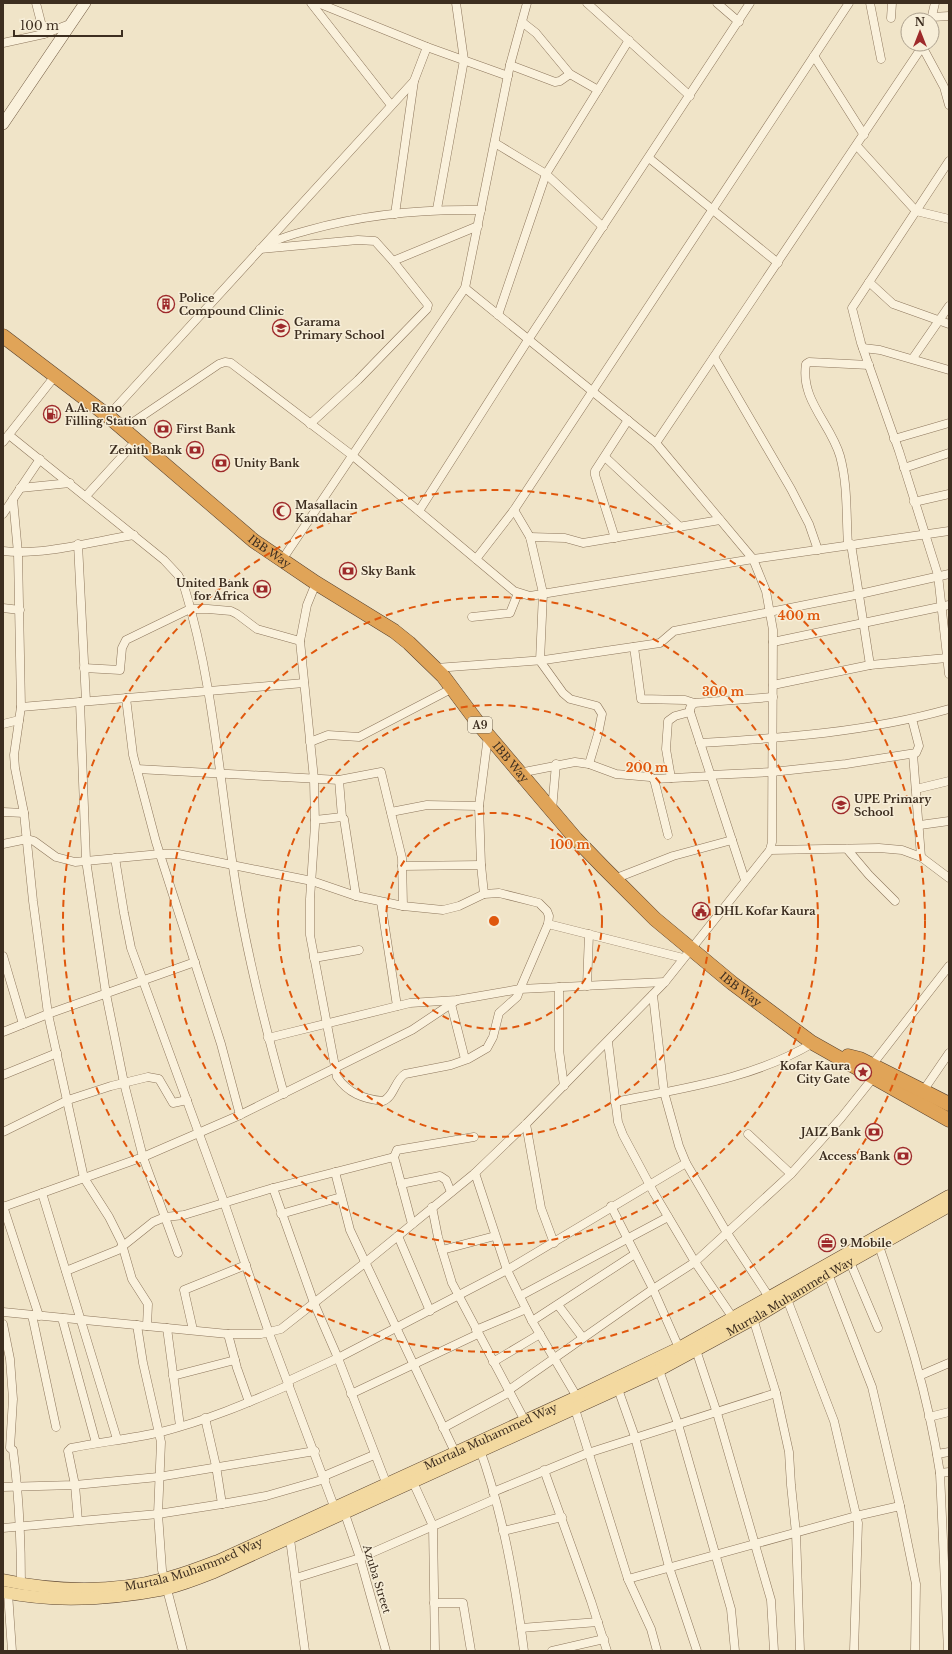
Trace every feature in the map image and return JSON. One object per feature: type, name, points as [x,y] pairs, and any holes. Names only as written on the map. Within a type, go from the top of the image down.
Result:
[{"type":"highway","name":"IBB Way","points":[[3,336],[124,429],[254,541],[316,583],[394,631],[436,668],[488,736],[552,811],[614,879],[656,919],[687,953],[739,988],[813,1043],[827,1051],[872,1071],[949,1120]]},
{"type":"highway","points":[[872,1071],[923,1090],[949,1104]]},
{"type":"main road","name":"Murtala Muhammed Way","points":[[5,1592],[24,1595],[87,1598],[164,1584],[212,1573],[290,1539],[386,1485],[455,1452],[479,1448],[525,1421],[618,1388],[660,1370],[696,1350],[751,1314],[770,1297],[949,1196]]},
{"type":"main road","name":"Murtala Muhammed Way","points":[[3,1580],[21,1584],[85,1588],[164,1584],[413,1482],[479,1448],[576,1403],[733,1318],[751,1314],[787,1299],[828,1274],[949,1206]]},
{"type":"street","points":[[36,3],[44,34]]},
{"type":"street","points":[[3,124],[84,3]]},
{"type":"street","points":[[311,3],[391,105]]},
{"type":"street","points":[[318,3],[427,47],[508,76]]},
{"type":"street","points":[[438,209],[464,60],[456,3]]},
{"type":"street","points":[[282,560],[465,288],[510,65],[527,3]]},
{"type":"street","points":[[587,3],[690,96]]},
{"type":"street","points":[[717,3],[739,22]]},
{"type":"street","points":[[419,511],[528,340],[739,22],[750,3]]},
{"type":"street","points":[[476,559],[514,510],[849,3]]},
{"type":"street","points":[[870,3],[881,59]]},
{"type":"street","points":[[891,18],[892,3]]},
{"type":"street","points":[[522,22],[536,33],[570,74],[598,90]]},
{"type":"street","points":[[3,43],[44,34],[70,24]]},
{"type":"street","points":[[498,315],[546,174],[629,40]]},
{"type":"street","points":[[395,214],[414,81],[427,47]]},
{"type":"street","points":[[656,443],[920,52]]},
{"type":"street","points":[[927,52],[944,87],[949,105]]},
{"type":"street","points":[[814,56],[864,136]]},
{"type":"street","points":[[510,65],[555,82],[560,81],[570,74]]},
{"type":"street","points":[[108,416],[414,81]]},
{"type":"street","points":[[495,143],[546,174],[603,227]]},
{"type":"street","points":[[857,146],[916,210],[949,219]]},
{"type":"street","points":[[649,158],[778,263]]},
{"type":"street","points":[[949,161],[852,308],[862,346],[904,468],[938,576],[945,605],[949,674]]},
{"type":"street","points":[[260,249],[274,241],[325,225],[370,216],[438,209],[481,210]]},
{"type":"street","points":[[393,261],[478,226]]},
{"type":"street","points":[[260,249],[368,239],[375,241],[426,301],[427,309],[358,380],[310,424]]},
{"type":"street","points":[[869,282],[893,304],[949,324]]},
{"type":"street","points":[[3,1312],[228,1334],[249,1335],[281,1329],[475,1173],[526,1124],[608,1042],[665,982],[770,850],[772,842],[773,642],[766,591],[752,560],[656,443],[465,288]]},
{"type":"street","points":[[914,357],[949,306]]},
{"type":"street","points":[[862,346],[914,357],[949,370]]},
{"type":"street","points":[[714,357],[791,489],[809,524],[818,550]]},
{"type":"street","points":[[124,429],[219,364],[225,362],[231,363],[353,456],[518,593],[530,596],[752,560],[949,531]]},
{"type":"street","points":[[869,365],[809,362],[806,364],[805,370],[807,391],[840,455],[846,498],[850,545],[860,594],[870,665]]},
{"type":"street","points":[[3,442],[55,376]]},
{"type":"street","points":[[615,538],[595,471],[628,420]]},
{"type":"street","points":[[894,439],[949,423]]},
{"type":"street","points":[[9,434],[164,560],[178,576],[184,586],[207,690],[221,774],[232,866],[242,923],[257,996],[284,1094]]},
{"type":"street","points":[[86,496],[137,440]]},
{"type":"street","points":[[904,468],[949,453]]},
{"type":"street","points":[[605,457],[680,527]]},
{"type":"street","points":[[3,514],[40,459]]},
{"type":"street","points":[[20,488],[70,483]]},
{"type":"street","points":[[914,502],[949,494]]},
{"type":"street","points":[[13,499],[18,553],[21,707],[14,755],[15,768],[24,813],[33,902],[48,1014],[84,1178],[109,1216],[123,1246],[132,1279],[148,1304],[147,1326]]},
{"type":"street","points":[[514,510],[530,537],[543,593],[540,661],[563,693],[570,699],[597,706],[602,714],[589,764]]},
{"type":"street","points":[[530,537],[564,538],[583,543],[720,520]]},
{"type":"street","points":[[3,551],[18,553],[134,535]]},
{"type":"street","points":[[78,544],[84,668],[83,701],[86,860],[106,994],[124,1083],[143,1157],[178,1253]]},
{"type":"street","points":[[436,668],[540,661],[660,643],[674,631],[860,594],[949,574]]},
{"type":"street","points":[[3,844],[27,839],[34,841],[56,857],[66,861],[178,854],[312,881],[356,896],[403,906],[443,910],[452,908],[484,894],[499,893],[539,903],[547,911],[549,916],[548,924],[517,997],[499,1013],[493,1037],[487,1048],[451,1066],[405,1074],[399,1079],[389,1098],[383,1101],[364,1098],[348,1090],[342,1084],[334,1070],[314,958],[310,913],[312,881],[315,820],[314,779],[300,641],[304,618],[316,583]]},
{"type":"street","points":[[472,617],[510,613],[518,593]]},
{"type":"street","points":[[773,642],[945,605]]},
{"type":"street","points":[[3,608],[20,610]]},
{"type":"street","points":[[84,668],[120,670],[122,648],[126,640],[190,609],[231,611],[257,629],[300,641]]},
{"type":"street","points":[[634,647],[641,699],[685,700],[694,703],[773,697]]},
{"type":"street","points":[[773,685],[870,665],[947,658]]},
{"type":"street","points":[[21,707],[304,682]]},
{"type":"street","points":[[310,742],[328,735],[359,737],[452,689]]},
{"type":"street","points":[[126,698],[133,755],[160,854],[221,1044],[240,1115]]},
{"type":"street","points":[[694,703],[690,708],[690,712],[745,880]]},
{"type":"street","points":[[700,743],[841,732],[912,719],[949,709]]},
{"type":"street","points":[[671,778],[666,749],[668,721],[675,716],[690,712]]},
{"type":"street","points":[[519,773],[556,764],[575,762],[589,764],[616,774],[650,776],[654,779],[772,772],[846,764],[916,753],[919,746],[912,719]]},
{"type":"street","points":[[3,724],[19,720]]},
{"type":"street","points":[[484,894],[481,865],[480,806],[488,736]]},
{"type":"street","points":[[913,754],[920,825],[921,858]]},
{"type":"street","points":[[552,811],[556,764]]},
{"type":"street","points":[[137,769],[339,780],[381,772],[402,866],[403,906]]},
{"type":"street","points":[[654,779],[668,835]]},
{"type":"street","points":[[339,780],[342,817],[344,819],[356,896]]},
{"type":"street","points":[[916,789],[949,781]]},
{"type":"street","points":[[391,812],[427,805],[480,806]]},
{"type":"street","points":[[3,812],[24,813]]},
{"type":"street","points":[[315,820],[342,817]]},
{"type":"street","points":[[920,825],[949,821]]},
{"type":"street","points":[[614,879],[673,856],[732,840]]},
{"type":"street","points":[[770,850],[847,848],[902,850],[935,866],[949,878]]},
{"type":"street","points":[[847,848],[876,884],[895,902]]},
{"type":"street","name":"Azuba Street","points":[[116,858],[130,941],[143,980],[224,1202],[269,1332],[324,1478],[360,1558],[386,1651]]},
{"type":"street","points":[[402,866],[481,865]]},
{"type":"street","points":[[381,902],[397,1006]]},
{"type":"street","points":[[548,924],[589,934],[687,953]]},
{"type":"street","points":[[587,986],[589,934]]},
{"type":"street","points":[[314,958],[359,950]]},
{"type":"street","points":[[3,956],[23,1024]]},
{"type":"street","points":[[3,1032],[48,1014],[195,962]]},
{"type":"street","points":[[443,1428],[509,1391],[653,1289],[695,1262],[727,1233],[791,1174],[841,1118],[872,1071],[949,966]]},
{"type":"street","points":[[268,1038],[326,1025],[410,1003],[454,1002],[520,989],[665,982]]},
{"type":"street","points":[[559,987],[559,1050],[564,1086]]},
{"type":"street","points":[[653,995],[664,1092],[679,1146],[686,1163],[727,1233],[770,1297]]},
{"type":"street","points":[[454,1002],[465,1059]]},
{"type":"street","points":[[56,1427],[35,1315],[3,1206],[143,1157],[240,1115],[334,1070],[412,1030],[454,1002]]},
{"type":"street","points":[[608,1042],[618,1122],[623,1135],[668,1217],[695,1262],[733,1318]]},
{"type":"street","points":[[615,1102],[749,1074],[789,1058],[813,1043]]},
{"type":"street","points":[[3,1075],[57,1053]]},
{"type":"street","points":[[923,1090],[949,1053]]},
{"type":"street","points":[[3,1132],[68,1100],[124,1083],[154,1077],[159,1079],[173,1103],[187,1100]]},
{"type":"street","points":[[526,1124],[542,1212],[554,1243]]},
{"type":"street","points":[[748,1134],[791,1174]]},
{"type":"street","points":[[412,1224],[394,1157],[397,1150],[400,1148],[474,1137]]},
{"type":"street","points":[[66,1271],[118,1250],[153,1222],[165,1217],[184,1215],[273,1188],[394,1157]]},
{"type":"street","points":[[78,1521],[68,1451],[71,1448],[159,1432],[205,1418],[249,1402],[397,1328],[507,1270],[554,1243],[611,1206],[686,1163]]},
{"type":"street","points":[[335,1172],[350,1230],[455,1452]]},
{"type":"street","points":[[475,1173],[507,1270],[532,1321],[554,1358],[576,1403],[588,1453],[628,1580],[651,1629],[657,1651]]},
{"type":"street","points":[[401,1184],[440,1176],[446,1180],[451,1192]]},
{"type":"street","points":[[273,1188],[314,1303],[338,1358],[386,1485]]},
{"type":"street","points":[[42,1193],[117,1439]]},
{"type":"street","points":[[281,1214],[341,1197]]},
{"type":"street","points":[[611,1206],[653,1289],[679,1348]]},
{"type":"street","points":[[432,1207],[442,1250],[452,1283],[525,1421]]},
{"type":"street","points":[[520,1296],[668,1217]]},
{"type":"street","points":[[398,1236],[430,1311]]},
{"type":"street","points":[[442,1250],[495,1236]]},
{"type":"street","points":[[880,1246],[921,1375],[937,1454],[940,1473],[946,1550],[948,1651]]},
{"type":"street","points":[[532,1321],[636,1254]]},
{"type":"street","points":[[850,1262],[878,1328]]},
{"type":"street","points":[[193,1330],[184,1290],[246,1264]]},
{"type":"street","points":[[828,1274],[872,1387],[900,1506],[916,1584],[915,1651]]},
{"type":"street","points":[[787,1299],[834,1421],[856,1516],[858,1532],[854,1651]]},
{"type":"street","points":[[558,1305],[583,1338]]},
{"type":"street","points":[[351,1394],[526,1309]]},
{"type":"street","points":[[751,1314],[776,1393],[790,1452],[791,1485],[796,1533],[800,1651]]},
{"type":"street","points":[[62,1318],[96,1443]]},
{"type":"street","points":[[3,1324],[10,1359],[13,1399],[6,1448],[12,1450],[18,1486],[21,1584]]},
{"type":"street","points":[[138,1325],[143,1363],[159,1432],[161,1451],[158,1477],[158,1514],[164,1584],[183,1651]]},
{"type":"street","points":[[166,1328],[180,1426]]},
{"type":"street","points":[[228,1334],[234,1360],[249,1402]]},
{"type":"street","points":[[493,1362],[540,1334]]},
{"type":"street","points":[[696,1350],[717,1413],[771,1600],[774,1651]]},
{"type":"street","points":[[173,1376],[234,1360]]},
{"type":"street","points":[[921,1375],[949,1363]]},
{"type":"street","points":[[660,1370],[678,1424],[714,1557],[731,1609],[735,1651]]},
{"type":"street","points":[[618,1388],[635,1437],[669,1567],[697,1651]]},
{"type":"street","points":[[296,1578],[360,1558],[432,1526],[544,1470],[588,1453],[776,1393]]},
{"type":"street","points":[[930,1417],[949,1412]]},
{"type":"street","points":[[205,1418],[216,1466],[222,1504]]},
{"type":"street","points":[[479,1448],[494,1496],[503,1532],[516,1594],[524,1651]]},
{"type":"street","points":[[3,1487],[74,1485],[158,1477],[216,1466],[315,1451]]},
{"type":"street","points":[[937,1454],[949,1452]]},
{"type":"street","points":[[3,1528],[158,1514],[266,1496],[324,1478],[374,1456]]},
{"type":"street","points":[[544,1470],[562,1517],[607,1651]]},
{"type":"street","points":[[940,1473],[949,1472]]},
{"type":"street","points":[[413,1482],[432,1526],[435,1651]]},
{"type":"street","points":[[628,1580],[669,1567],[714,1557],[856,1516],[900,1506]]},
{"type":"street","points":[[503,1532],[562,1517]]},
{"type":"street","points":[[290,1539],[305,1651]]},
{"type":"street","points":[[5,1592],[12,1638],[12,1651]]},
{"type":"street","points":[[434,1603],[463,1603],[471,1651]]},
{"type":"street","points":[[521,1628],[598,1622]]},
{"type":"street","points":[[3,1638],[12,1638]]},
{"type":"street","points":[[552,1651],[604,1639]]},
{"type":"place","name":"Police Compound Clinic","points":[[166,304]]},
{"type":"place","name":"Garama Primary School","points":[[281,328]]},
{"type":"place","name":"A.A. Rano Filling Station","points":[[52,414]]},
{"type":"place","name":"First Bank","points":[[163,429]]},
{"type":"place","name":"Zenith Bank","points":[[195,450]]},
{"type":"place","name":"Unity Bank","points":[[221,463]]},
{"type":"place","name":"Masallacin Kandahar","points":[[282,511]]},
{"type":"place","name":"Sky Bank","points":[[348,571]]},
{"type":"place","name":"United Bank for Africa","points":[[262,589]]},
{"type":"place","name":"UPE Primary School","points":[[841,805]]},
{"type":"place","name":"DHL Kofar Kaura","points":[[701,911]]},
{"type":"place","name":"Kofar Kaura City Gate","points":[[863,1072]]},
{"type":"place","name":"JAIZ Bank","points":[[874,1132]]},
{"type":"place","name":"Access Bank","points":[[903,1156]]},
{"type":"place","name":"9 Mobile","points":[[827,1243]]}]
